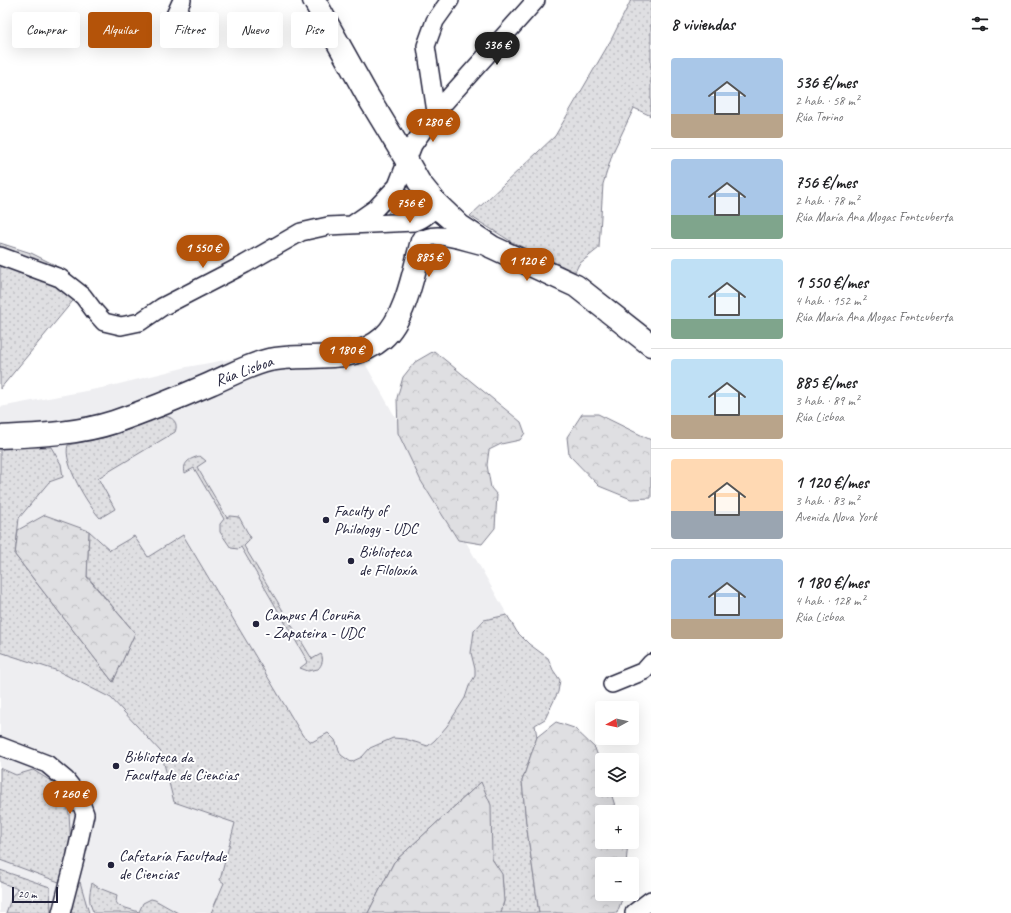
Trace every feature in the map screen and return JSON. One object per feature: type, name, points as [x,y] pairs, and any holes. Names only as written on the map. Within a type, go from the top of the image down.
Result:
[{"type":"street","points":[[177,12],[182,0]]},
{"type":"street","points":[[314,0],[367,95],[419,182],[436,203],[460,226],[492,247],[576,286],[651,345]]},
{"type":"street","points":[[436,112],[431,88],[426,46],[435,21],[450,0]]},
{"type":"street","points":[[352,224],[376,208],[397,186],[414,145],[436,112],[536,0]]},
{"type":"street","points":[[0,256],[60,278],[84,296],[104,322],[121,326],[140,322],[162,307],[245,264],[301,232],[328,226],[407,223],[418,221],[431,212],[438,211],[453,224],[460,226]]},
{"type":"street","name":"Rúa Lisboa","points":[[0,437],[62,433],[87,429],[132,415],[267,360],[290,357],[338,355],[354,353],[366,349],[383,338],[396,321],[408,291],[428,215]]},
{"type":"street","points":[[422,241],[427,237],[441,236],[492,247]]},
{"type":"street","points":[[612,684],[644,671],[651,663]]},
{"type":"street","points":[[0,746],[46,764],[66,780],[78,795],[85,814],[62,913]]},
{"type":"street","points":[[634,913],[651,900]]},
{"type":"shaded area","name":"Campus A Coruña - Zapateira - UDC","points":[[350,337],[517,632],[547,913],[0,913],[0,407],[107,387],[187,367]]},
{"type":"green space","points":[[631,0],[651,0],[651,116],[634,108],[613,152],[603,184],[599,248],[579,264],[575,272],[512,242],[470,216],[555,136],[611,40]]},
{"type":"green space","points":[[408,187],[416,197],[419,205],[418,212],[415,216],[385,217]]},
{"type":"green space","points":[[0,243],[31,253],[53,264],[86,287],[0,389]]},
{"type":"green space","points":[[434,351],[521,422],[525,433],[520,440],[501,444],[489,450],[487,465],[491,488],[497,495],[495,528],[482,544],[458,540],[421,481],[398,433],[397,398],[403,377],[415,362]]},
{"type":"green space","points":[[582,414],[598,414],[651,440],[651,498],[631,499],[599,486],[569,455],[567,437]]},
{"type":"green space","points":[[162,416],[172,418],[174,420],[176,425],[175,432],[98,478],[115,509],[100,518],[89,504],[72,473],[67,453],[68,445],[107,437]]},
{"type":"green space","points":[[0,447],[51,447],[61,464],[63,477],[49,482],[19,518],[15,555],[113,682],[135,633],[87,576],[89,531],[110,550],[134,536],[148,557],[183,535],[303,736],[312,742],[328,733],[335,740],[341,755],[351,762],[362,757],[370,748],[393,738],[405,739],[428,746],[435,740],[447,726],[465,698],[469,686],[475,676],[471,653],[474,631],[484,620],[507,615],[517,632],[529,644],[548,658],[553,670],[560,680],[558,692],[545,719],[535,725],[537,737],[522,781],[526,823],[539,913],[501,913],[504,901],[502,875],[492,859],[481,782],[394,862],[368,913],[211,913],[224,883],[220,880],[235,823],[174,802],[161,752],[111,698],[58,671],[0,652]]},
{"type":"green space","points":[[200,456],[206,461],[197,467],[227,518],[230,516],[239,517],[250,537],[244,546],[312,659],[321,654],[322,662],[318,669],[308,671],[300,668],[308,662],[241,547],[238,549],[231,548],[220,532],[220,524],[224,519],[194,468],[185,473],[184,469],[186,463],[193,458]]},
{"type":"green space","points":[[45,515],[89,531],[87,577],[135,633],[113,682],[15,555],[18,530]]},
{"type":"green space","points":[[556,722],[574,728],[595,748],[597,753],[595,753],[595,797],[612,797],[615,805],[595,805],[595,849],[627,849],[627,857],[595,857],[595,901],[621,901],[617,913],[539,913],[526,823],[522,781],[537,737]]},
{"type":"green space","points":[[0,768],[16,775],[33,770],[59,786],[69,813],[71,848],[59,882],[0,860]]},
{"type":"green space","points":[[481,782],[491,805],[492,859],[502,874],[504,901],[501,913],[368,913],[394,862]]},
{"type":"green space","points":[[0,870],[50,887],[51,913],[6,913],[12,896],[18,889],[0,882]]},
{"type":"green space","points":[[80,882],[89,913],[71,913],[74,894]]},
{"type":"green space","points":[[92,883],[99,888],[117,895],[116,902],[119,906],[139,912],[143,903],[151,899],[178,913],[94,913],[90,898]]},
{"type":"place","name":"Faculty of Philology - UDC","points":[[326,520]]},
{"type":"place","name":"Biblioteca de Filoloxía","points":[[351,561]]},
{"type":"place","name":"Campus A Coruña - Zapateira - UDC","points":[[256,624]]},
{"type":"place","name":"Biblioteca da Facultade de Ciencias","points":[[116,766]]},
{"type":"place","name":"Cafetaría Facultade de Ciencias","points":[[111,865]]}]
